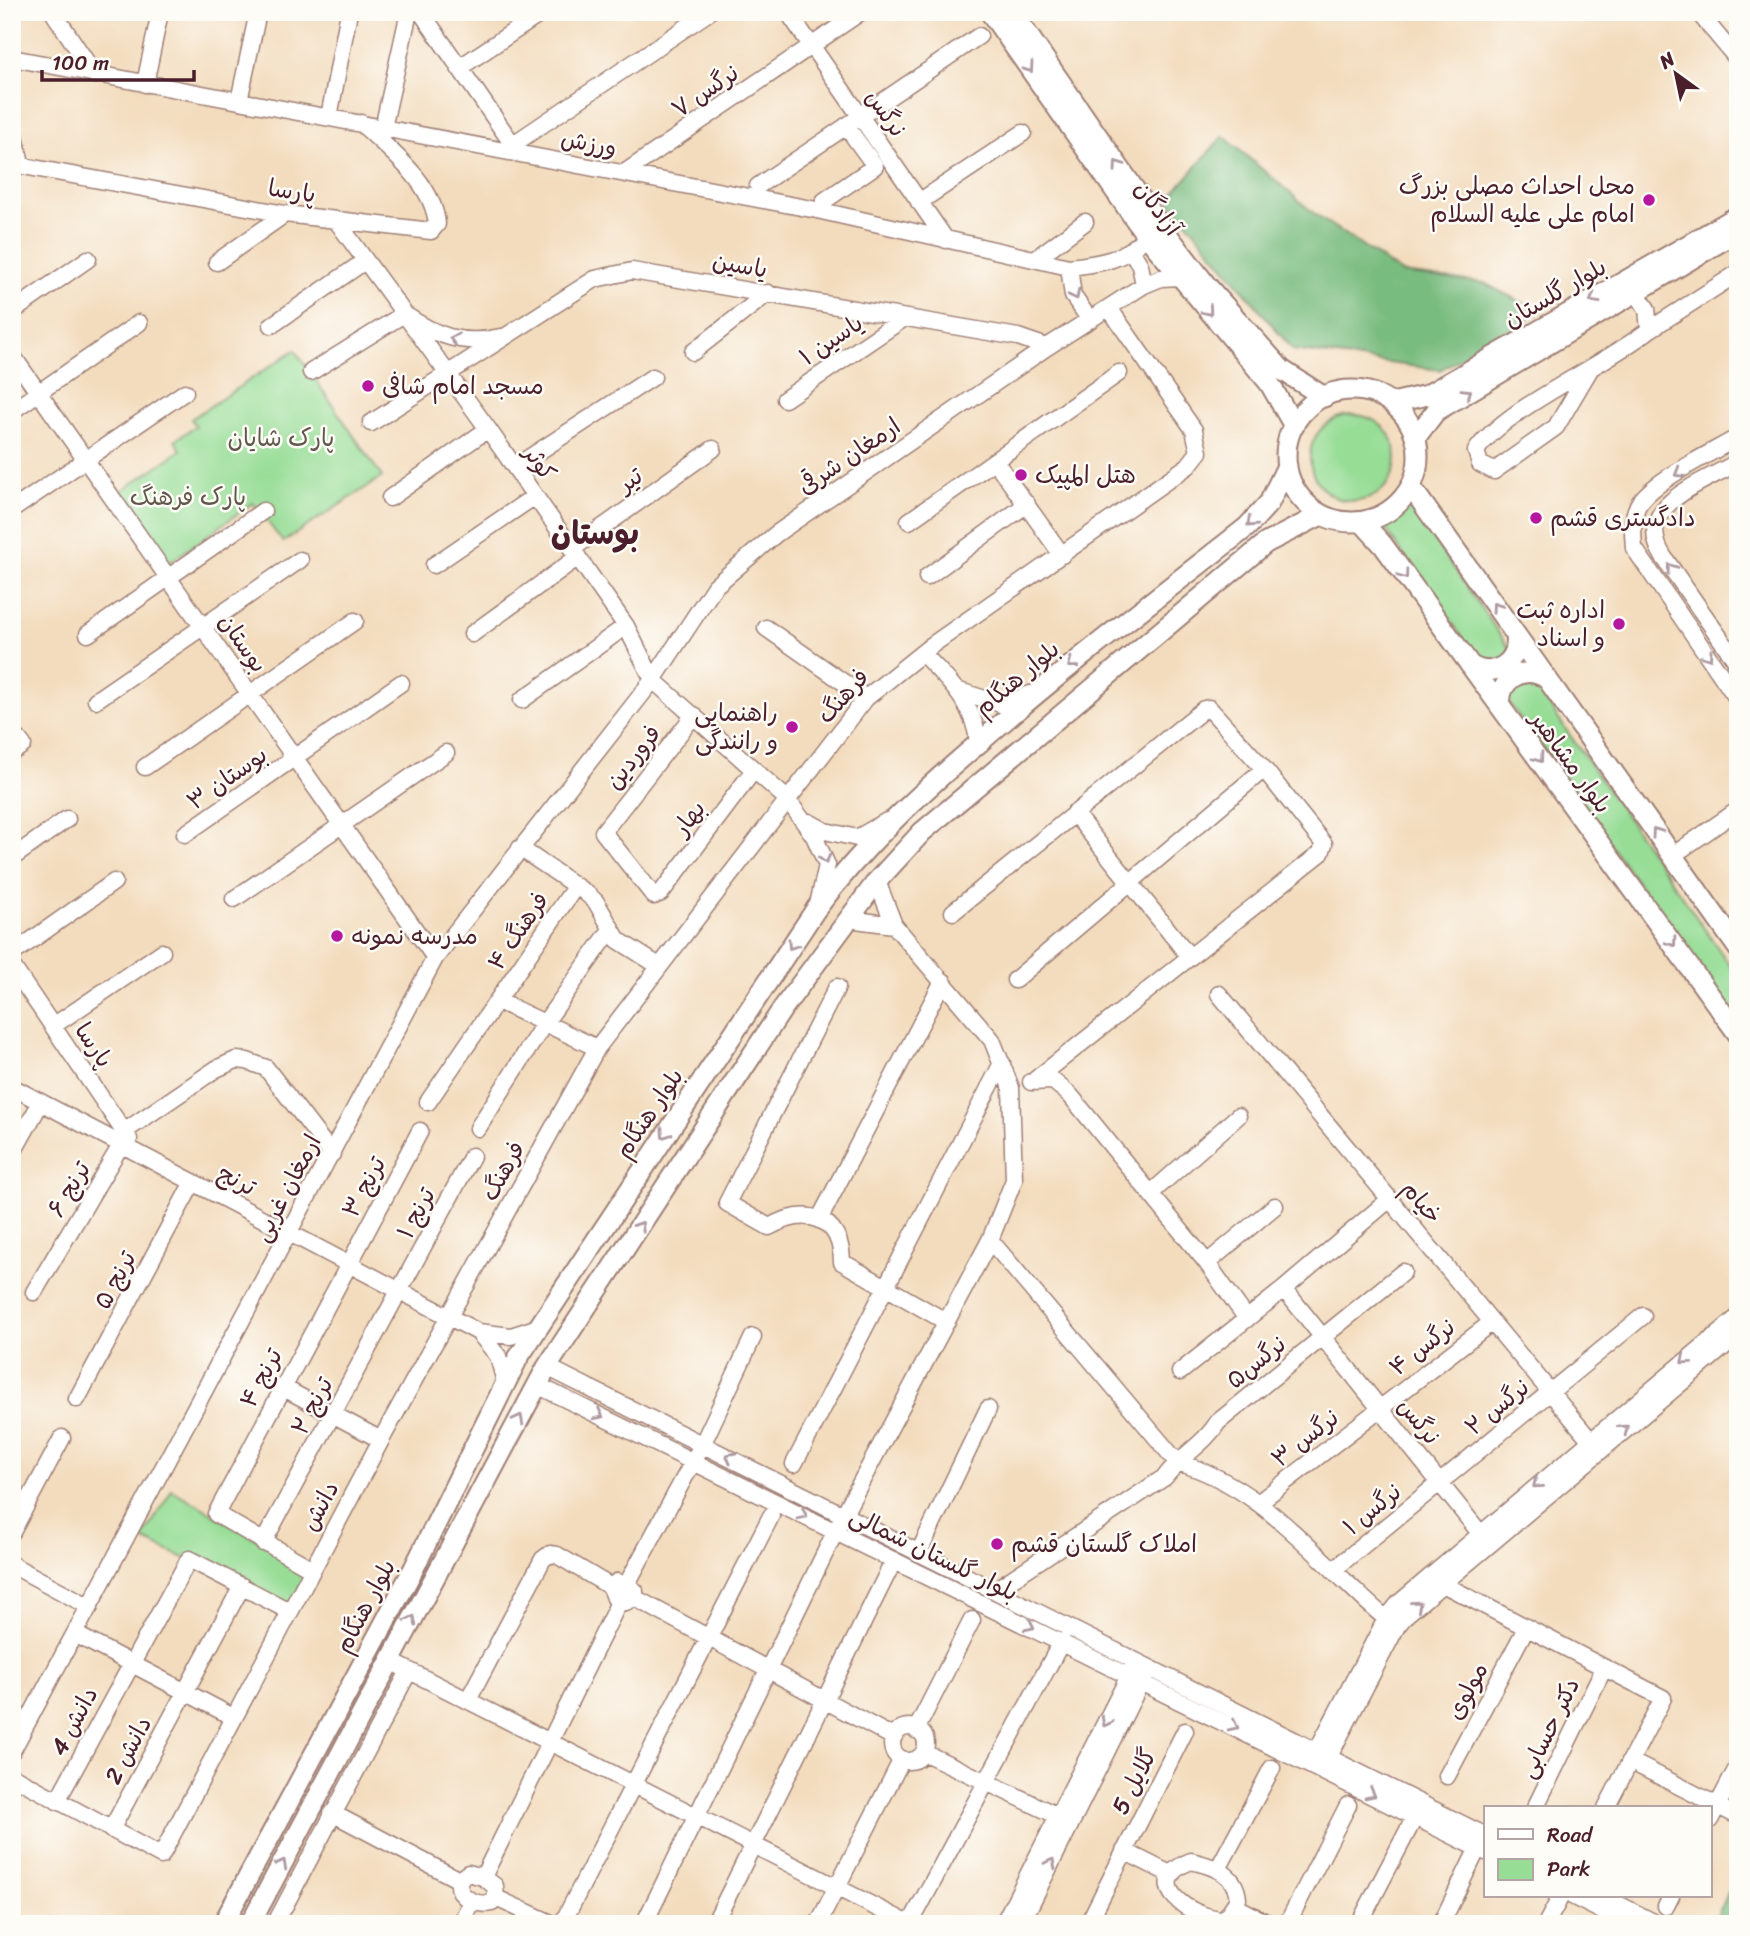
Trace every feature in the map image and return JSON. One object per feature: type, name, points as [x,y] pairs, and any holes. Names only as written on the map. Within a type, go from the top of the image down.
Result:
[{"type":"main road","name":"آزادگان","points":[[990,12],[1146,235],[1270,384],[1294,426]]},
{"type":"main road","name":"آزادگان","points":[[1012,12],[1150,212],[1207,286],[1282,370],[1324,397]]},
{"type":"main road","name":"بلوار گلستان","points":[[1392,404],[1427,395],[1738,216]]},
{"type":"main road","name":"بلوار گلستان","points":[[1416,437],[1436,411],[1738,231]]},
{"type":"main road","points":[[1343,391],[1364,391],[1392,404],[1407,418],[1416,437],[1419,457],[1411,487],[1390,510],[1362,522],[1341,521],[1321,515],[1298,494],[1287,466],[1287,445],[1294,426],[1307,409],[1324,397],[1343,391]]},
{"type":"main road","name":"بلوار هنگام","points":[[223,1924],[412,1570],[505,1382],[538,1327],[816,909],[849,864],[901,812],[1038,691],[1259,516],[1269,503],[1287,466]]},
{"type":"main road","name":"بلوار مشاهیر","points":[[1411,487],[1738,948]]},
{"type":"main road","name":"بلوار هنگام","points":[[250,1924],[547,1367],[783,1008],[848,919],[877,881],[922,832],[1266,543],[1321,515]]},
{"type":"main road","name":"بلوار مشاهیر","points":[[1362,522],[1383,545],[1738,1034]]},
{"type":"main road","points":[[1151,602],[1169,624]]},
{"type":"main road","points":[[1470,665],[1487,671],[1504,666],[1515,652],[1516,635]]},
{"type":"main road","points":[[1501,707],[1502,690],[1513,677],[1530,672],[1546,678]]},
{"type":"main road","points":[[684,1105],[709,1121]]},
{"type":"main road","points":[[290,1800],[311,1809]]},
{"type":"street","points":[[53,12],[95,75]]},
{"type":"street","points":[[145,83],[160,12]]},
{"type":"street","points":[[239,101],[258,12]]},
{"type":"street","points":[[328,117],[349,12]]},
{"type":"street","points":[[383,128],[409,12]]},
{"type":"street","points":[[421,12],[515,149],[709,12]]},
{"type":"street","points":[[459,68],[543,12]]},
{"type":"street","name":"نرگس","points":[[788,12],[946,240]]},
{"type":"street","name":"نرگس ۷","points":[[624,173],[861,12]]},
{"type":"street","points":[[1698,12],[1736,52]]},
{"type":"street","points":[[758,187],[979,36]]},
{"type":"street","name":"ورزش","points":[[12,58],[383,128],[515,149],[817,210],[1069,267],[1088,265],[1132,251]]},
{"type":"street","points":[[12,121],[17,165]]},
{"type":"street","name":"پارسا","points":[[17,165],[285,214],[431,231],[437,225],[436,214],[424,188],[361,123]]},
{"type":"street","points":[[824,201],[875,166],[846,125]]},
{"type":"street","points":[[919,202],[1023,133]]},
{"type":"street","points":[[217,262],[285,214]]},
{"type":"street","name":"کوثر","points":[[335,220],[488,429],[626,626],[653,680],[787,799],[822,847],[828,874],[816,909]]},
{"type":"street","points":[[1035,259],[1085,222]]},
{"type":"street","points":[[1146,235],[1132,251],[1140,265],[1144,285],[1161,278],[1180,278]]},
{"type":"street","points":[[12,312],[88,259]]},
{"type":"street","points":[[272,325],[365,261]]},
{"type":"street","points":[[1069,267],[1073,296],[1090,320]]},
{"type":"street","name":"یاسین","points":[[371,423],[595,279],[632,271],[1018,337],[1047,346]]},
{"type":"street","points":[[1588,371],[1556,427],[1494,471],[1480,464],[1476,452],[1486,436],[1738,273]]},
{"type":"street","name":"ارمغان شرقی","points":[[653,680],[715,586],[741,562],[776,534],[1047,346],[1144,285]]},
{"type":"street","points":[[1636,292],[1647,309],[1649,330]]},
{"type":"street","points":[[693,352],[768,293]]},
{"type":"street","name":"فرهنگ","points":[[448,1316],[597,1048],[866,698],[922,653],[1188,466],[1199,452],[1194,430],[1108,308]]},
{"type":"street","points":[[311,372],[404,314],[427,330],[456,341],[485,341],[510,335]]},
{"type":"street","name":"یاسین ۱","points":[[785,399],[903,319]]},
{"type":"street","points":[[12,411],[139,323]]},
{"type":"street","name":"بوستان","points":[[12,355],[435,958]]},
{"type":"street","points":[[909,521],[1119,373]]},
{"type":"street","points":[[515,467],[653,377]]},
{"type":"street","points":[[12,510],[185,392]]},
{"type":"street","points":[[390,498],[488,429]]},
{"type":"street","points":[[1738,438],[1653,489],[1639,505],[1632,526],[1634,548],[1738,700]]},
{"type":"street","name":"تیر","points":[[472,634],[713,449]]},
{"type":"street","points":[[995,461],[1062,555]]},
{"type":"street","points":[[1738,462],[1667,505],[1657,516],[1653,528],[1654,541],[1663,556],[1738,664]]},
{"type":"street","points":[[434,565],[535,496]]},
{"type":"street","points":[[927,577],[1027,504]]},
{"type":"street","points":[[88,634],[263,511]]},
{"type":"street","points":[[96,700],[300,560]]},
{"type":"street","points":[[145,767],[355,621]]},
{"type":"street","points":[[522,700],[626,626]]},
{"type":"street","points":[[766,628],[866,698]]},
{"type":"street","points":[[922,653],[957,690],[977,727],[978,744]]},
{"type":"street","name":"ارمغان غربی","points":[[12,1751],[435,958],[653,680]]},
{"type":"street","name":"بوستان ۳","points":[[185,834],[401,683]]},
{"type":"street","points":[[957,690],[1003,705],[1038,691]]},
{"type":"street","points":[[953,912],[1204,709],[1209,708],[1264,769],[1324,845],[1324,849],[1035,1080]]},
{"type":"street","name":"فروردین","points":[[661,893],[654,896],[604,837],[603,831],[694,715]]},
{"type":"street","points":[[12,731],[23,745],[12,752]]},
{"type":"street","points":[[233,899],[342,827],[446,753]]},
{"type":"street","points":[[1015,980],[1264,769]]},
{"type":"street","name":"بهار","points":[[661,893],[754,770]]},
{"type":"street","points":[[1672,856],[1738,810]]},
{"type":"street","name":"کوثر","points":[[798,814],[825,831],[857,838],[901,812]]},
{"type":"street","points":[[1074,813],[1189,956]]},
{"type":"street","points":[[12,858],[67,819]]},
{"type":"street","points":[[520,848],[596,902],[610,931],[618,940],[659,966]]},
{"type":"street","points":[[644,1924],[844,1514],[990,1240],[1014,1180],[1011,1087],[992,1040],[894,925],[877,881]]},
{"type":"street","points":[[12,954],[114,882]]},
{"type":"street","name":"فرهنگ ۴","points":[[428,1102],[575,887]]},
{"type":"street","points":[[848,919],[894,925]]},
{"type":"street","points":[[478,1128],[544,1024],[610,931]]},
{"type":"street","points":[[53,1026],[162,951]]},
{"type":"street","name":"پارسا","points":[[12,966],[127,1142]]},
{"type":"street","points":[[819,1220],[943,981]]},
{"type":"street","points":[[836,987],[727,1197],[731,1207],[769,1227],[792,1215],[804,1214],[819,1220],[836,1234],[842,1248],[842,1262],[945,1321]]},
{"type":"street","name":"خیام","points":[[1219,994],[1594,1445]]},
{"type":"street","points":[[498,1001],[597,1048]]},
{"type":"street","points":[[127,1142],[216,1069],[236,1060],[266,1068],[332,1154]]},
{"type":"street","points":[[794,1464],[1002,1063]]},
{"type":"street","points":[[1011,1087],[1035,1080],[1053,1081],[1070,1095],[1151,1193],[1247,1319]]},
{"type":"street","name":"ترنج","points":[[12,1087],[127,1142],[193,1182],[478,1332]]},
{"type":"street","points":[[12,1154],[41,1102]]},
{"type":"street","points":[[1151,1193],[1238,1116]]},
{"type":"street","name":"ترنج ۳","points":[[348,1264],[420,1131]]},
{"type":"street","name":"ترنج ۶","points":[[34,1292],[127,1142]]},
{"type":"street","name":"ترنج ۱","points":[[400,1291],[472,1156]]},
{"type":"street","name":"ترنج ۵","points":[[77,1399],[193,1182]]},
{"type":"street","points":[[1180,1372],[1390,1199]]},
{"type":"street","points":[[1207,1264],[1275,1206]]},
{"type":"street","points":[[990,1240],[1177,1462],[1217,1476],[1258,1503],[1391,1623]]},
{"type":"street","name":"ترنج ۴","points":[[263,1543],[216,1514],[348,1264]]},
{"type":"street","name":"نرگس۵","points":[[995,1590],[1165,1476],[1177,1462],[1204,1442],[1218,1422],[1403,1272]]},
{"type":"street","name":"نرگس","points":[[1284,1289],[1480,1533]]},
{"type":"street","name":"ترنج ۲","points":[[263,1543],[400,1291]]},
{"type":"street","name":"دانش","points":[[111,1830],[161,1856],[448,1316]]},
{"type":"street","name":"نرگس ۲","points":[[1440,1483],[1643,1317]]},
{"type":"street","points":[[1434,1580],[1594,1445],[1738,1317]]},
{"type":"street","name":"نرگس ۴","points":[[1380,1409],[1492,1322]]},
{"type":"street","points":[[478,1332],[511,1336],[538,1327]]},
{"type":"street","points":[[478,1332],[498,1356],[505,1382]]},
{"type":"street","points":[[1320,1760],[1391,1623],[1480,1533],[1738,1335]]},
{"type":"street","points":[[483,1877],[624,1592],[703,1443],[753,1337]]},
{"type":"street","name":"بلوار گلستان شمالی","points":[[547,1367],[995,1590],[1010,1607],[1062,1642],[1139,1671]]},
{"type":"street","points":[[570,1401],[567,1392],[577,1382]]},
{"type":"street","name":"بلوار گلستان شمالی","points":[[537,1385],[894,1559],[1010,1607],[1320,1760],[1483,1845]]},
{"type":"street","points":[[282,1387],[381,1440]]},
{"type":"street","points":[[919,1552],[988,1409]]},
{"type":"street","name":"نرگس ۳","points":[[1258,1503],[1380,1409]]},
{"type":"street","points":[[12,1532],[62,1438]]},
{"type":"street","name":"نرگس ۱","points":[[1333,1570],[1440,1483]]},
{"type":"street","points":[[562,1924],[771,1516]]},
{"type":"street","points":[[263,1543],[313,1569]]},
{"type":"street","points":[[468,1700],[543,1559],[550,1554],[557,1555],[708,1640],[892,1737]]},
{"type":"street","name":"دانش 4","points":[[57,1801],[189,1559],[242,1586]]},
{"type":"street","points":[[714,1924],[894,1559]]},
{"type":"street","points":[[12,1565],[90,1607]]},
{"type":"street","points":[[1434,1580],[1662,1698],[1607,1806]]},
{"type":"street","points":[[242,1586],[289,1611]]},
{"type":"street","name":"دانش 2","points":[[111,1830],[242,1586]]},
{"type":"street","points":[[916,1730],[972,1620]]},
{"type":"street","name":"مولوی","points":[[1447,1776],[1526,1628]]},
{"type":"street","points":[[75,1634],[233,1717]]},
{"type":"street","points":[[390,1661],[910,1924],[1062,1642]]},
{"type":"street","name":"دکتر حسابی","points":[[1536,1806],[1604,1668]]},
{"type":"street","points":[[275,1924],[409,1671]]},
{"type":"street","points":[[1003,1924],[1058,1816],[1139,1671]]},
{"type":"street","points":[[1021,1924],[1139,1671]]},
{"type":"street","points":[[902,1728],[916,1730],[926,1740],[925,1753],[914,1761],[902,1759],[892,1751],[892,1737],[902,1728]]},
{"type":"street","name":"گلایل 5","points":[[1088,1924],[1185,1731]]},
{"type":"street","points":[[925,1753],[1058,1816]]},
{"type":"street","points":[[818,1924],[902,1759]]},
{"type":"street","points":[[1630,1761],[1702,1806]]},
{"type":"street","points":[[1738,1766],[1713,1813],[1738,1816]]},
{"type":"street","points":[[1219,1869],[1272,1768]]},
{"type":"street","points":[[12,1776],[111,1830]]},
{"type":"street","points":[[1287,1924],[1348,1805]]},
{"type":"street","points":[[1359,1924],[1423,1812]]},
{"type":"street","points":[[1371,1924],[1423,1812]]},
{"type":"street","points":[[332,1814],[459,1880]]},
{"type":"street","points":[[1441,1924],[1483,1845]]},
{"type":"street","points":[[1124,1851],[1172,1875]]},
{"type":"street","points":[[1191,1861],[1219,1869],[1233,1881],[1238,1892],[1235,1906],[1225,1919],[1190,1918],[1173,1897],[1169,1884],[1172,1875],[1179,1866],[1191,1861]]},
{"type":"street","points":[[459,1880],[468,1873],[483,1877],[495,1886],[496,1898]]},
{"type":"street","points":[[459,1880],[460,1891],[471,1901],[486,1904],[496,1898]]},
{"type":"street","points":[[496,1898],[553,1924]]},
{"type":"street","points":[[1546,1924],[1560,1898]]},
{"type":"street","points":[[1577,1898],[1628,1924]]},
{"type":"street","points":[[1606,1898],[1657,1924]]},
{"type":"street","points":[[461,1924],[471,1901]]},
{"type":"street","points":[[1235,1906],[1269,1924]]},
{"type":"green space","points":[[1223,136],[1316,215],[1402,273],[1484,283],[1540,312],[1440,370],[1293,350],[1168,199]]},
{"type":"green space","name":"پارک شایان","points":[[295,350],[382,477],[283,542],[253,503],[170,562],[120,492],[181,450],[175,440],[196,426],[191,419]]},
{"type":"green space","points":[[1353,415],[1369,419],[1383,428],[1392,442],[1396,458],[1392,474],[1383,488],[1369,497],[1353,501],[1337,497],[1323,488],[1314,474],[1310,458],[1314,442],[1323,428],[1337,419]]},
{"type":"green space","points":[[1409,504],[1738,977],[1738,1024],[1386,530],[1386,520]]},
{"type":"green space","points":[[172,1490],[309,1569],[292,1606],[142,1539]]},
{"type":"green space","points":[[1738,1874],[1738,1924],[1713,1924]]},
{"type":"place","name":"محل احداث مصلی بزرگ امام علی علیه السلام","points":[[1649,200]]},
{"type":"place","name":"مسجد امام شافی","points":[[368,386]]},
{"type":"place","name":"هتل المپیک","points":[[1021,475]]},
{"type":"place","name":"دادگستری قشم","points":[[1536,518]]},
{"type":"place","name":"اداره ثبت و اسناد","points":[[1619,624]]},
{"type":"place","name":"راهنمایی و رانندگی","points":[[792,727]]},
{"type":"place","name":"مدرسه نمونه","points":[[337,936]]},
{"type":"place","name":"املاک گلستان قشم","points":[[997,1544]]},
{"type":"district","name":"بوستان","points":[[595,533]]},
{"type":"park label","name":"پارک فرهنگ","points":[[188,497]]}]
